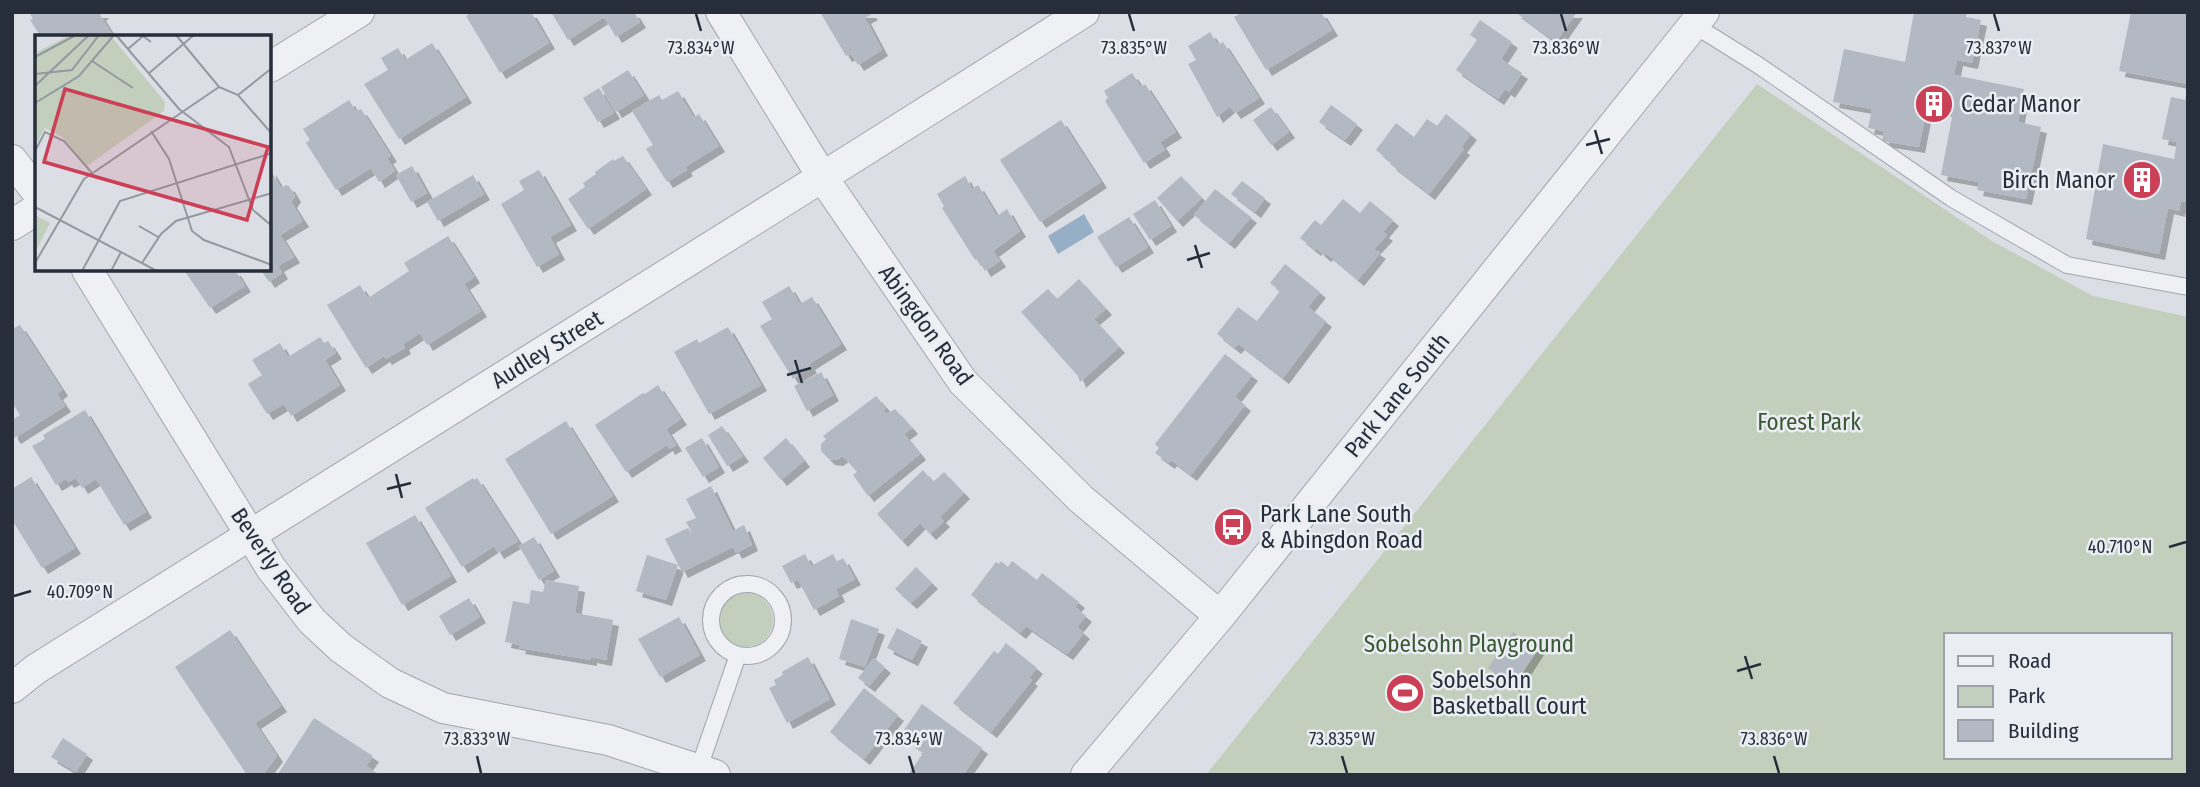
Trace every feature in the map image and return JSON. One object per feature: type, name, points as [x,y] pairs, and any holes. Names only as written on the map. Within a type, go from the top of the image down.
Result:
[{"type":"street","points":[[271,66],[359,12]]},
{"type":"street","name":"Abingdon Road","points":[[721,12],[823,178],[963,382],[1080,499],[1220,616]]},
{"type":"street","name":"Audley Street","points":[[12,688],[36,669],[250,533],[823,178],[1084,12]]},
{"type":"street","name":"Park Lane South","points":[[1086,775],[1104,763],[1699,19]]},
{"type":"street","points":[[12,160],[35,189]]},
{"type":"street","points":[[12,225],[35,210]]},
{"type":"street","name":"Beverly Road","points":[[88,271],[284,587],[312,621],[341,648],[390,683],[443,708],[608,740],[707,771]]},
{"type":"lane","points":[[1699,19],[1758,65],[1951,198],[2067,265],[2188,287]]},
{"type":"lane","points":[[744,584],[757,586],[768,591],[776,600],[783,624],[772,645],[762,653],[738,655],[719,644],[710,623],[712,612],[723,592],[744,584]]},
{"type":"lane","points":[[707,771],[738,655]]},
{"type":"green space","name":"Forest Park","points":[[1757,84],[1992,241],[2093,296],[2188,317],[2188,775],[1206,775]]},
{"type":"green space","points":[[746,593],[765,601],[773,620],[765,639],[746,647],[727,639],[719,620],[727,601]]},
{"type":"water","points":[[1084,214],[1094,232],[1058,254],[1048,236]]},
{"type":"building","points":[[29,12],[103,12],[100,15],[113,35],[40,35],[30,20],[33,19]]},
{"type":"building","points":[[472,12],[531,12],[549,43],[500,73],[466,16]]},
{"type":"building","points":[[551,12],[634,12],[640,22],[616,37],[604,17],[568,40]]},
{"type":"building","points":[[820,12],[870,12],[872,14],[865,18],[882,50],[858,65],[851,54],[846,56]]},
{"type":"building","points":[[1243,12],[1321,12],[1332,30],[1266,70],[1234,17]]},
{"type":"building","points":[[1515,12],[1577,12],[1556,42]]},
{"type":"building","name":"Cedar Manor","points":[[1914,12],[1967,12],[1966,17],[1981,20],[1972,63],[1957,60],[1954,75],[2024,89],[2018,122],[2041,127],[2026,199],[1977,190],[1979,182],[1941,175],[1953,112],[1927,107],[1919,147],[1882,141],[1884,131],[1868,128],[1872,109],[1833,102],[1844,49],[1905,62]]},
{"type":"building","points":[[2131,12],[2188,12],[2188,84],[2119,71]]},
{"type":"building","points":[[1480,20],[1512,42],[1501,59],[1522,73],[1509,92],[1505,89],[1498,99],[1456,70],[1477,40],[1470,35]]},
{"type":"building","points":[[1210,32],[1218,45],[1223,42],[1259,98],[1235,113],[1230,106],[1217,117],[1188,64],[1196,60],[1188,46]]},
{"type":"building","points":[[432,43],[466,97],[399,139],[364,84],[388,70],[381,58],[398,48],[405,60]]},
{"type":"building","points":[[628,70],[644,95],[616,112],[601,87]]},
{"type":"building","points":[[1132,73],[1141,87],[1145,84],[1176,132],[1160,142],[1165,150],[1144,163],[1105,101],[1108,98],[1104,91]]},
{"type":"building","points":[[599,88],[614,113],[598,122],[583,98]]},
{"type":"building","points":[[678,91],[694,118],[699,114],[719,146],[667,182],[646,149],[653,145],[632,111],[659,95],[662,100]]},
{"type":"building","name":"Birch Manor","points":[[2187,91],[2188,202],[2181,201],[2179,211],[2168,208],[2159,254],[2086,239],[2103,144],[2174,159],[2177,142],[2162,139],[2171,97],[2185,100]]},
{"type":"building","points":[[349,100],[356,111],[361,109],[391,156],[387,158],[395,171],[379,182],[371,168],[336,190],[306,143],[310,140],[303,129]]},
{"type":"building","points":[[1331,105],[1357,124],[1345,140],[1319,122]]},
{"type":"building","points":[[1271,107],[1289,132],[1271,145],[1253,120]]},
{"type":"building","points":[[1446,114],[1471,134],[1461,147],[1464,149],[1429,194],[1376,150],[1396,123],[1414,137],[1427,119],[1437,126]]},
{"type":"building","points":[[1061,120],[1101,182],[1040,222],[1000,160]]},
{"type":"building","points":[[623,156],[646,189],[588,229],[568,199],[585,187],[583,183],[596,174],[595,172],[613,159],[614,161]]},
{"type":"building","points":[[412,166],[427,193],[411,202],[396,175]]},
{"type":"building","points":[[539,170],[571,225],[550,237],[559,254],[537,267],[501,204],[524,190],[519,181]]},
{"type":"building","points":[[271,171],[281,188],[289,186],[295,196],[291,202],[303,221],[280,235],[294,257],[278,266],[282,273],[269,282],[262,271],[271,271]]},
{"type":"building","points":[[473,175],[484,194],[438,221],[427,202]]},
{"type":"building","points":[[965,176],[972,189],[978,185],[997,216],[1007,209],[1020,231],[993,251],[1000,261],[985,271],[942,208],[944,206],[937,194]]},
{"type":"building","points":[[1181,176],[1202,198],[1177,221],[1157,198]]},
{"type":"building","points":[[1242,181],[1265,198],[1255,212],[1231,194]]},
{"type":"building","points":[[1215,189],[1251,217],[1229,243],[1194,215]]},
{"type":"building","points":[[1343,199],[1360,213],[1370,201],[1393,220],[1383,232],[1387,235],[1374,249],[1380,253],[1358,280],[1327,254],[1325,256],[1300,238],[1315,220],[1321,225]]},
{"type":"building","points":[[1155,200],[1171,226],[1150,240],[1133,214]]},
{"type":"building","points":[[1129,217],[1148,247],[1116,267],[1097,237]]},
{"type":"building","points":[[448,236],[474,277],[464,284],[481,311],[427,345],[420,333],[403,344],[405,348],[386,359],[384,356],[366,368],[327,305],[360,285],[368,298],[409,271],[404,263]]},
{"type":"building","points":[[1285,264],[1320,292],[1308,307],[1326,321],[1283,378],[1239,344],[1235,348],[1217,334],[1238,307],[1257,321],[1280,291],[1270,283]]},
{"type":"building","points":[[185,271],[236,271],[245,286],[210,308]]},
{"type":"building","points":[[1079,279],[1106,309],[1094,319],[1119,347],[1080,382],[1078,376],[1021,312],[1048,289],[1057,299]]},
{"type":"building","points":[[789,286],[800,304],[812,297],[841,344],[809,364],[811,367],[793,379],[760,326],[772,319],[762,302]]},
{"type":"building","points":[[12,325],[14,328],[20,325],[62,390],[57,394],[65,406],[15,438],[12,434],[12,420],[20,415],[12,403]]},
{"type":"building","points":[[728,327],[761,385],[709,414],[674,352],[697,339],[699,343]]},
{"type":"building","points":[[320,337],[324,343],[328,341],[336,353],[325,360],[340,385],[291,416],[284,404],[267,414],[248,384],[262,375],[252,360],[280,343],[288,357]]},
{"type":"building","points":[[1225,354],[1252,375],[1235,397],[1245,405],[1191,475],[1171,460],[1169,463],[1155,453],[1159,448],[1155,444]]},
{"type":"building","points":[[821,372],[833,395],[807,411],[794,386]]},
{"type":"building","points":[[658,385],[681,419],[666,429],[676,445],[669,449],[667,445],[626,472],[595,425]]},
{"type":"building","points":[[876,396],[886,408],[883,411],[887,414],[895,409],[912,428],[904,434],[920,454],[868,496],[853,475],[857,472],[843,456],[837,460],[829,459],[821,451],[821,444],[826,439],[823,436]]},
{"type":"building","points":[[85,410],[146,512],[124,525],[96,479],[82,488],[76,478],[68,482],[66,479],[56,485],[32,446],[45,439],[43,435]]},
{"type":"building","points":[[566,421],[613,496],[551,534],[505,459]]},
{"type":"building","points":[[722,426],[743,456],[727,466],[708,435]]},
{"type":"building","points":[[702,438],[719,467],[703,477],[685,448]]},
{"type":"building","points":[[786,438],[804,461],[781,480],[763,458]]},
{"type":"building","points":[[923,470],[933,482],[944,472],[964,493],[940,517],[944,521],[930,534],[920,523],[902,541],[877,514]]},
{"type":"building","points":[[31,477],[75,548],[42,568],[12,520],[12,489]]},
{"type":"building","points":[[477,478],[518,541],[498,553],[494,546],[462,567],[425,508]]},
{"type":"building","points":[[711,486],[733,531],[744,525],[752,545],[736,553],[733,547],[682,572],[665,539],[688,528],[693,535],[686,522],[696,518],[686,499]]},
{"type":"building","points":[[415,515],[451,576],[402,605],[366,543]]},
{"type":"building","points":[[534,537],[554,571],[539,580],[519,546]]},
{"type":"building","points":[[805,554],[811,566],[833,554],[837,562],[843,558],[855,579],[836,589],[839,596],[814,610],[798,580],[791,583],[782,566]]},
{"type":"building","points":[[647,555],[678,565],[666,600],[636,591]]},
{"type":"building","points":[[1001,561],[1008,567],[1012,561],[1037,580],[1042,573],[1079,602],[1075,607],[1086,616],[1077,627],[1084,633],[1067,654],[1026,626],[1020,633],[971,595],[996,562],[999,564]]},
{"type":"building","points":[[916,567],[932,583],[911,603],[895,589]]},
{"type":"building","points":[[546,580],[579,586],[575,613],[613,620],[606,660],[519,648],[520,645],[505,642],[513,601],[529,604],[531,590],[543,592]]},
{"type":"building","points":[[469,598],[480,617],[450,635],[439,616]]},
{"type":"building","points":[[679,617],[700,655],[660,677],[638,639]]},
{"type":"building","points":[[851,619],[879,629],[865,667],[839,659]]},
{"type":"building","points":[[897,628],[922,641],[912,660],[887,648]]},
{"type":"building","points":[[230,630],[281,706],[255,723],[277,756],[263,775],[247,775],[175,667]]},
{"type":"building","points":[[1513,632],[1538,649],[1514,686],[1488,668]]},
{"type":"building","points":[[1006,643],[1037,668],[1029,678],[1032,680],[991,732],[953,703],[994,651],[998,654]]},
{"type":"building","points":[[808,657],[830,699],[787,723],[769,688],[776,685],[774,680],[783,675],[782,672]]},
{"type":"building","points":[[874,658],[885,667],[869,686],[858,678]]},
{"type":"building","points":[[864,688],[898,715],[864,759],[830,732]]},
{"type":"building","points":[[922,704],[982,748],[963,775],[908,775],[923,753],[915,748],[920,742],[904,730]]},
{"type":"building","points":[[314,718],[373,756],[366,766],[380,775],[278,774]]},
{"type":"building","points":[[63,738],[87,754],[76,772],[51,757]]},
{"type":"place","name":"Cedar Manor","points":[[1934,104]]},
{"type":"place","name":"Birch Manor","points":[[2142,180]]},
{"type":"place","name":"Park Lane South & Abingdon Road","points":[[1233,527]]},
{"type":"place","name":"Sobelsohn Basketball Court","points":[[1405,693]]},
{"type":"park label","name":"Sobelsohn Playground","points":[[1469,644]]}]
